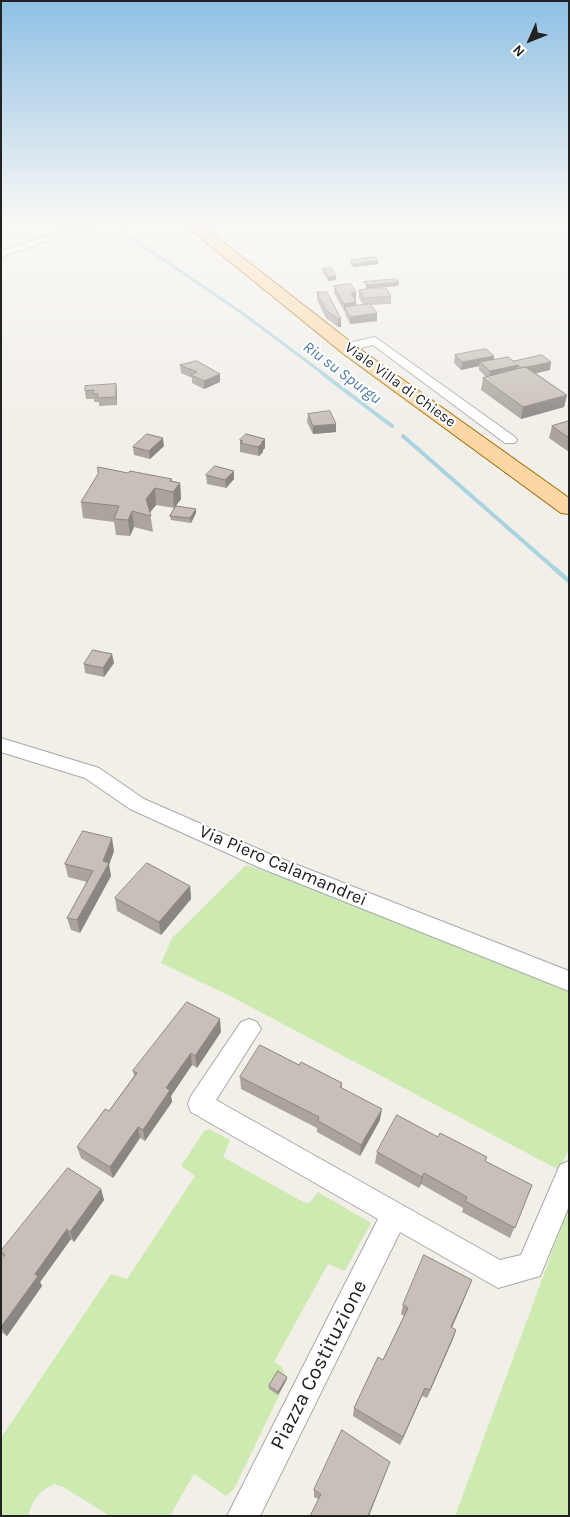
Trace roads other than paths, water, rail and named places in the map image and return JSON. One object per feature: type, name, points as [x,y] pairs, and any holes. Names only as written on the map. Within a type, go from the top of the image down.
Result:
[{"type":"main road","name":"Viale Villa di Chiese","points":[[276,292],[347,347],[569,508]]},
{"type":"street","points":[[347,347],[375,341],[510,440],[486,447]]},
{"type":"street","name":"Via Piero Calamandrei","points":[[1,745],[92,773],[137,804],[265,861],[569,982]]},
{"type":"street","points":[[249,1029],[200,1104],[498,1274],[530,1266],[569,1174]]},
{"type":"street","name":"Piazza Costituzione","points":[[242,1516],[395,1214]]},
{"type":"waterway","name":"Riu su Spurgu","points":[[211,292],[325,375]]},
{"type":"waterway","name":"Riu su Spurgu","points":[[323,374],[392,426]]},
{"type":"waterway","name":"Riu su Spurgu","points":[[403,436],[555,569]]},
{"type":"waterway","name":"Riu su Spurgu","points":[[554,568],[569,581]]}]
